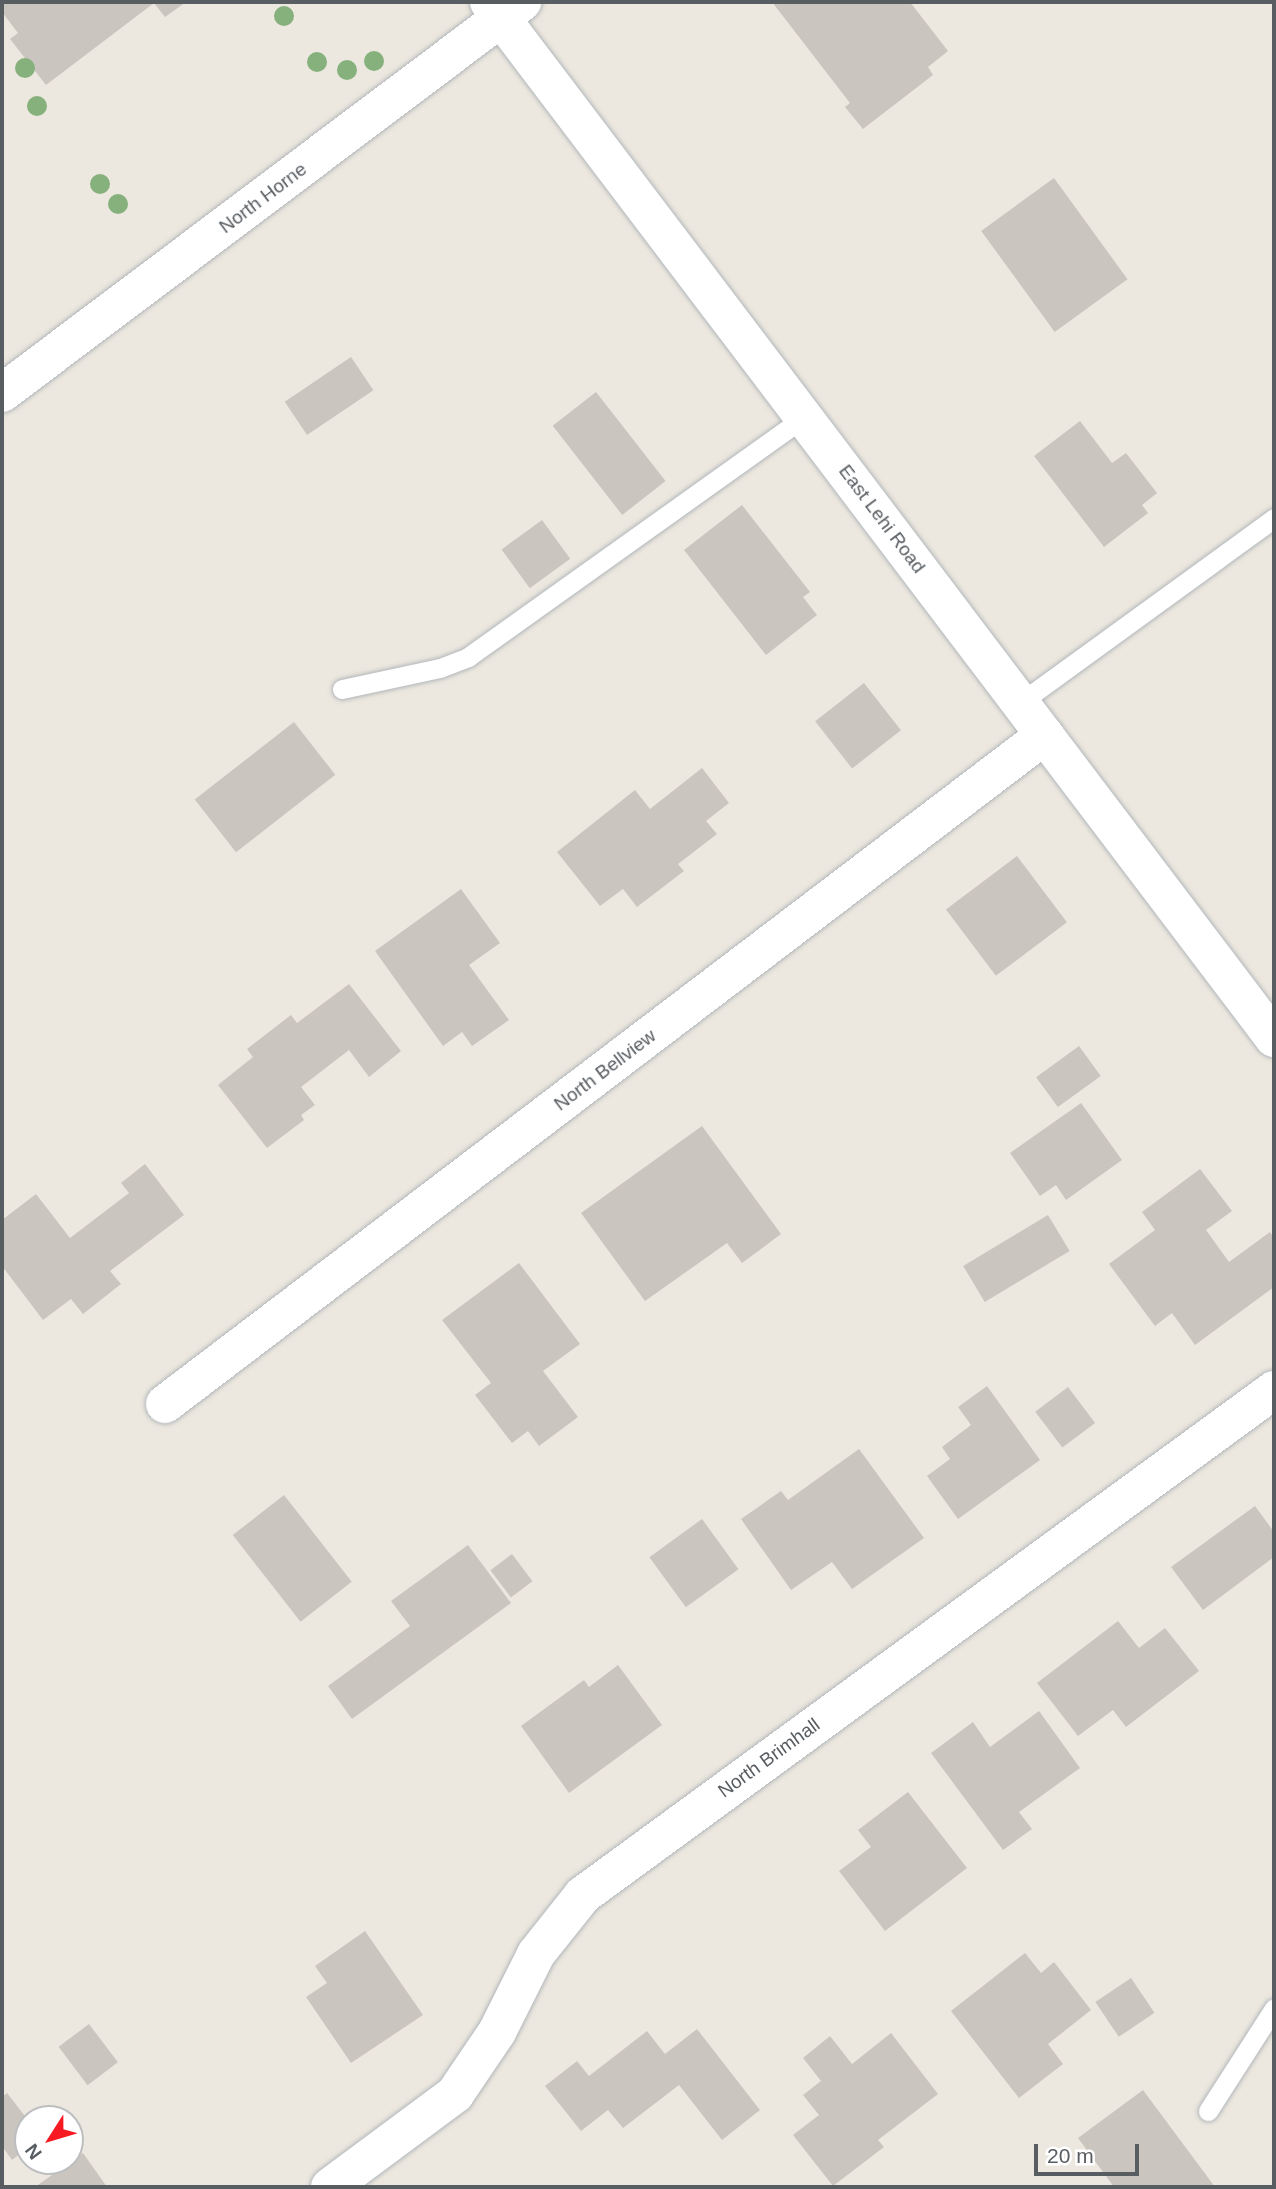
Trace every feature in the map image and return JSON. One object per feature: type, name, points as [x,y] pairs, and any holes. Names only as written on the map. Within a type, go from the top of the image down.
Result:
[{"type":"street","name":"North Horne","points":[[2,393],[504,7]]},
{"type":"street","name":"East Lehi Road","points":[[504,7],[805,417],[1274,1038]]},
{"type":"street","name":"North Bellview","points":[[165,1404],[1045,735]]},
{"type":"street","name":"North Brimhall","points":[[330,2187],[455,2094],[497,2032],[536,1954],[583,1895],[1274,1390]]},
{"type":"lane","points":[[342,689],[440,668],[468,657],[805,417]]},
{"type":"lane","points":[[1021,702],[1274,518]]},
{"type":"lane","points":[[1208,2111],[1274,2008]]},
{"type":"building","points":[[2,2],[186,2],[165,17],[154,3],[46,85],[10,39],[18,33],[2,12]]},
{"type":"building","points":[[772,2],[910,2],[948,51],[928,67],[933,75],[863,129],[845,107],[850,103]]},
{"type":"building","points":[[1054,178],[1127,279],[1055,332],[981,231]]},
{"type":"building","points":[[351,357],[373,390],[307,435],[285,402]]},
{"type":"building","points":[[596,392],[666,481],[622,515],[553,426]]},
{"type":"building","points":[[1080,421],[1112,463],[1126,453],[1157,493],[1142,505],[1148,513],[1104,547],[1034,456]]},
{"type":"building","points":[[742,505],[810,592],[803,597],[817,615],[766,655],[684,550]]},
{"type":"building","points":[[542,520],[570,559],[530,588],[502,549]]},
{"type":"building","points":[[864,683],[901,730],[852,768],[815,721]]},
{"type":"building","points":[[294,722],[335,775],[236,852],[195,800]]},
{"type":"building","points":[[702,768],[729,803],[706,821],[717,834],[678,864],[684,871],[637,907],[623,889],[600,906],[557,852],[635,790],[650,809]]},
{"type":"building","points":[[1017,856],[1067,922],[996,976],[946,910]]},
{"type":"building","points":[[461,889],[500,943],[469,965],[509,1020],[472,1046],[462,1032],[443,1046],[375,951]]},
{"type":"building","points":[[349,984],[401,1051],[369,1077],[349,1050],[301,1087],[315,1105],[301,1115],[304,1120],[267,1148],[218,1085],[253,1057],[247,1049],[291,1015],[297,1023]]},
{"type":"building","points":[[1079,1046],[1101,1076],[1058,1107],[1036,1077]]},
{"type":"building","points":[[1081,1103],[1122,1160],[1066,1200],[1056,1185],[1040,1196],[1010,1153]]},
{"type":"building","points":[[702,1126],[781,1234],[742,1263],[727,1243],[645,1301],[581,1213]]},
{"type":"building","points":[[145,1164],[184,1215],[110,1271],[121,1284],[83,1314],[71,1299],[43,1320],[2,1266],[2,1220],[36,1194],[70,1238],[129,1193],[121,1183]]},
{"type":"building","points":[[1200,1169],[1232,1211],[1206,1230],[1229,1262],[1270,1232],[1274,1238],[1274,1287],[1195,1345],[1172,1313],[1155,1326],[1109,1264],[1155,1230],[1142,1212]]},
{"type":"building","points":[[1048,1215],[1070,1251],[985,1302],[963,1266]]},
{"type":"building","points":[[519,1263],[580,1344],[543,1371],[578,1417],[539,1446],[528,1431],[512,1443],[475,1395],[491,1383],[442,1320]]},
{"type":"building","points":[[987,1386],[1040,1460],[958,1519],[927,1476],[950,1459],[942,1447],[971,1425],[958,1407]]},
{"type":"building","points":[[1068,1387],[1095,1423],[1062,1448],[1035,1412]]},
{"type":"building","points":[[859,1449],[924,1538],[852,1589],[832,1562],[791,1590],[741,1519],[781,1491],[788,1500]]},
{"type":"building","points":[[284,1495],[352,1582],[301,1622],[233,1535]]},
{"type":"building","points":[[1255,1506],[1274,1532],[1274,1557],[1203,1610],[1171,1567]]},
{"type":"building","points":[[702,1519],[738,1569],[686,1607],[649,1557]]},
{"type":"building","points":[[468,1545],[511,1603],[352,1719],[328,1686],[410,1626],[391,1601]]},
{"type":"building","points":[[512,1554],[532,1581],[511,1597],[490,1570]]},
{"type":"building","points":[[1118,1621],[1139,1648],[1165,1628],[1199,1671],[1126,1727],[1113,1710],[1078,1736],[1037,1683]]},
{"type":"building","points":[[618,1665],[662,1725],[569,1793],[521,1726],[584,1680],[589,1687]]},
{"type":"building","points":[[1039,1711],[1080,1768],[1019,1812],[1032,1829],[1003,1850],[931,1753],[973,1722],[990,1747]]},
{"type":"building","points":[[908,1792],[967,1868],[885,1931],[839,1871],[871,1847],[858,1830]]},
{"type":"building","points":[[365,1931],[423,2015],[351,2063],[306,1997],[327,1983],[315,1966]]},
{"type":"building","points":[[1025,1953],[1041,1973],[1054,1962],[1091,2010],[1048,2044],[1063,2064],[1019,2098],[951,2011]]},
{"type":"building","points":[[1131,1978],[1154,2013],[1119,2037],[1095,2002]]},
{"type":"building","points":[[89,2024],[118,2062],[88,2085],[59,2047]]},
{"type":"building","points":[[697,2029],[760,2110],[722,2140],[679,2085],[623,2128],[608,2110],[581,2131],[545,2086],[577,2061],[589,2076],[647,2031],[665,2054]]},
{"type":"building","points":[[891,2033],[938,2094],[878,2140],[884,2147],[833,2186],[793,2135],[819,2115],[803,2095],[821,2081],[803,2058],[830,2036],[852,2064]]},
{"type":"building","points":[[1143,2090],[1215,2187],[1114,2187],[1078,2138]]},
{"type":"building","points":[[7,2093],[16,2105],[14,2105],[12,2160],[2,2146],[2,2097]]},
{"type":"building","points":[[84,2154],[107,2187],[35,2187],[52,2175],[84,2175]]}]
